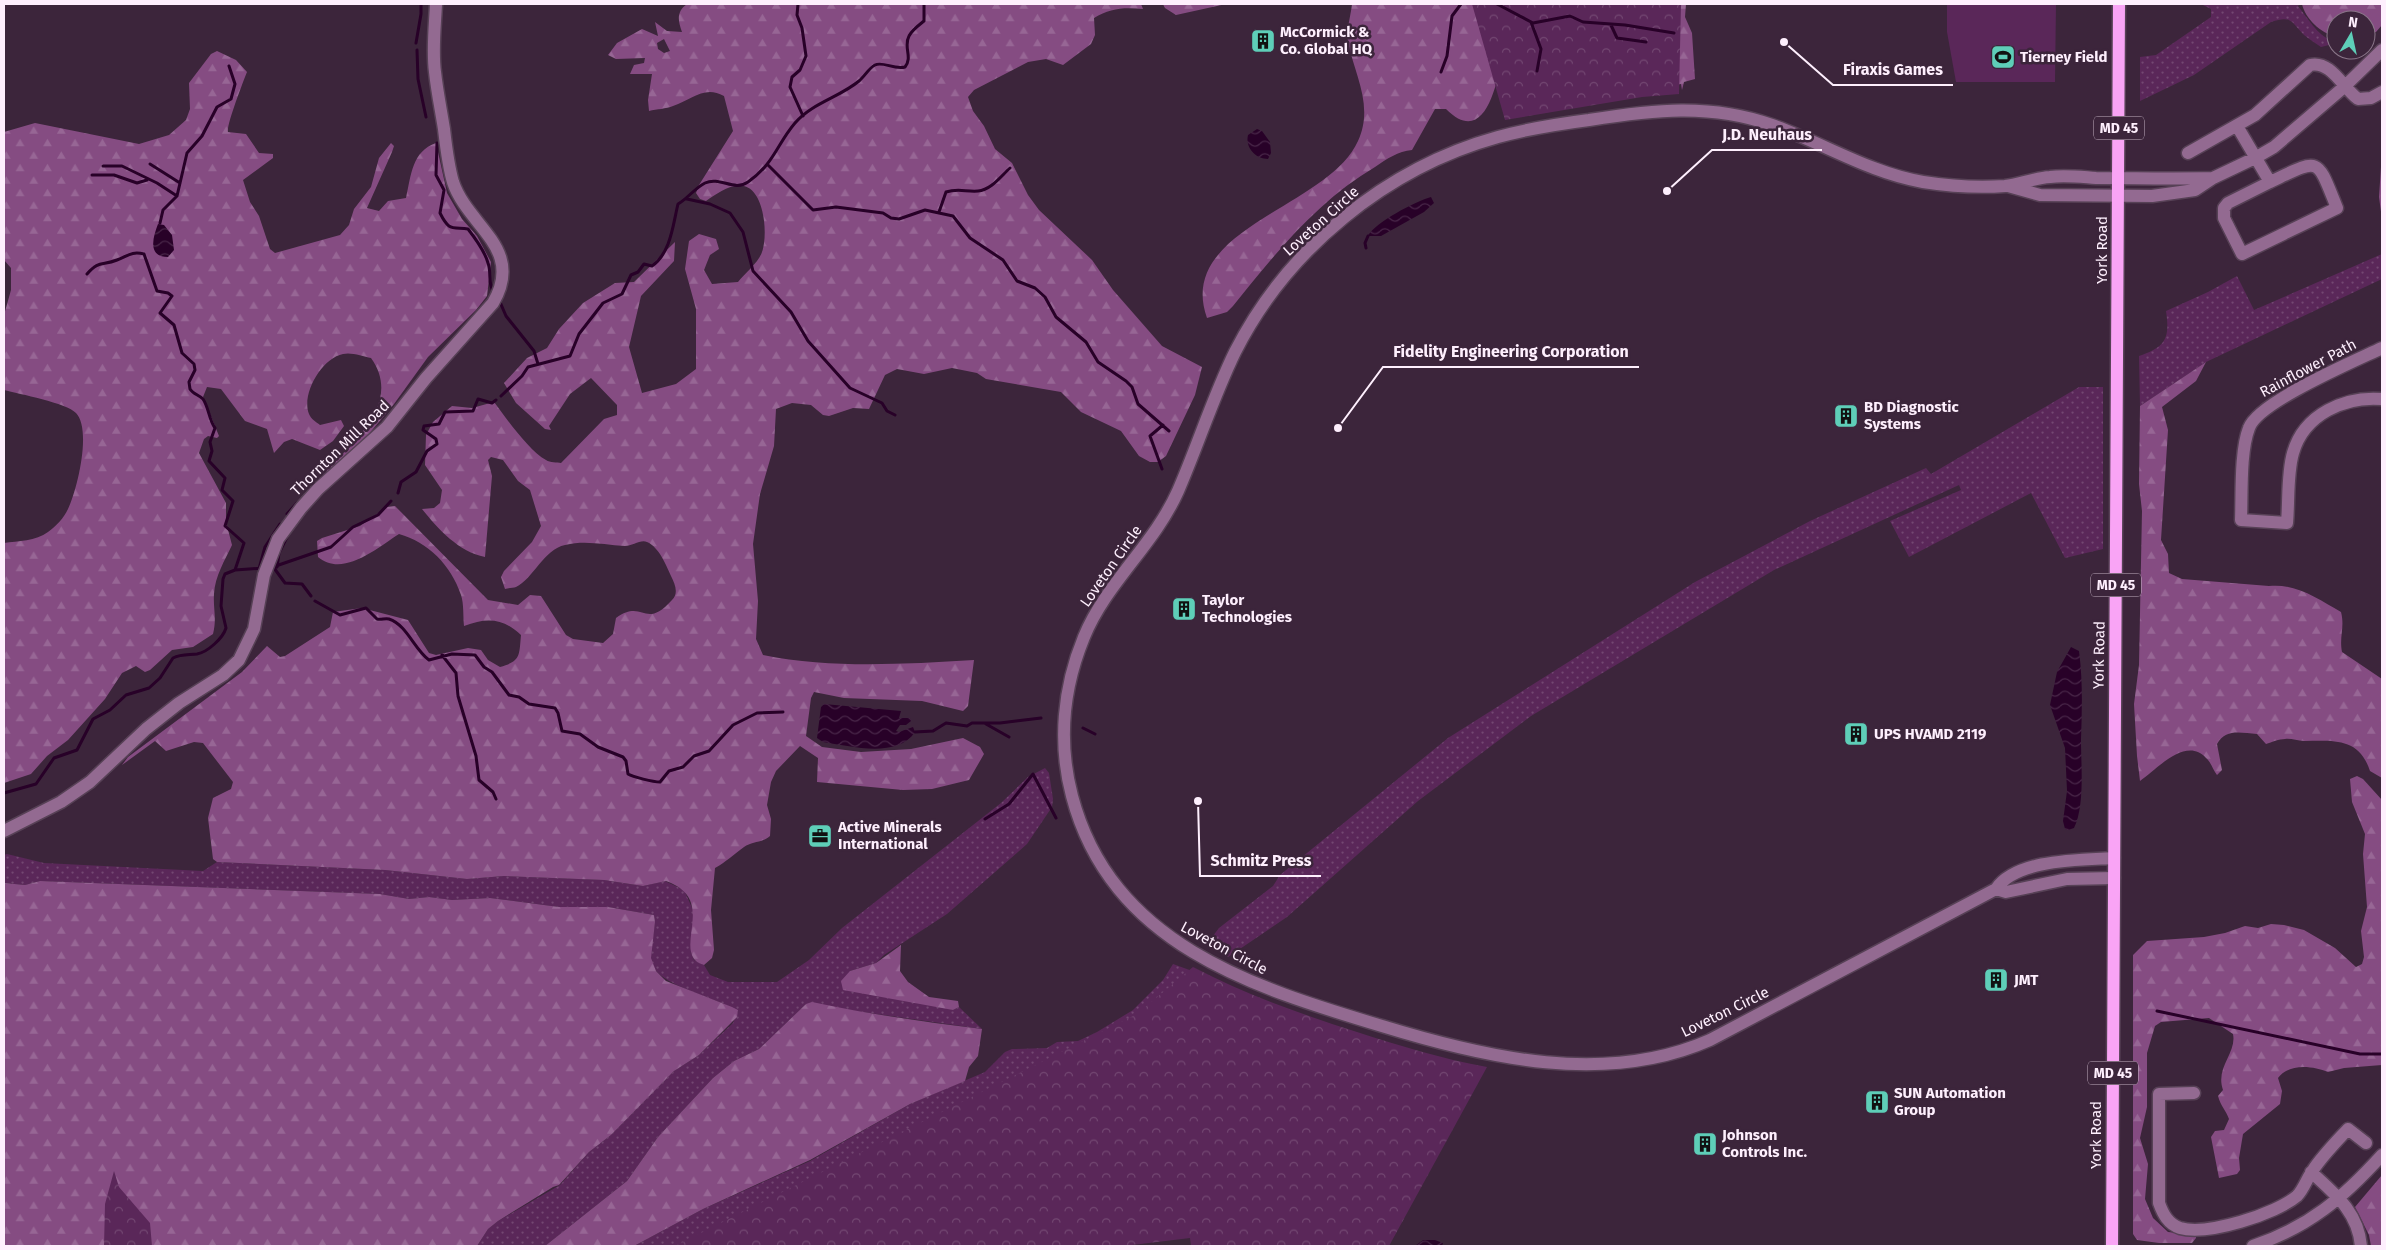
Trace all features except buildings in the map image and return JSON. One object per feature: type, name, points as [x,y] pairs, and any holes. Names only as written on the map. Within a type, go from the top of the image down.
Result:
[{"type":"main road","name":"York Road","points":[[2112,1246],[2119,4]]},
{"type":"street","name":"Thornton Mill Road","points":[[4,831],[61,802],[90,782],[146,729],[179,703],[223,675],[239,660],[254,629],[264,576],[278,540],[301,508],[318,489],[386,428],[426,378],[493,302],[500,290],[504,276],[502,262],[495,244],[463,201],[454,183],[450,169],[435,71],[436,4]]},
{"type":"street","name":"Loveton Circle","points":[[2114,858],[2035,867],[2002,880],[1996,889],[1710,1040],[1670,1055],[1634,1062],[1588,1064],[1542,1061],[1482,1053],[1434,1042],[1288,997],[1220,967],[1164,934],[1125,897],[1106,874],[1092,850],[1075,808],[1068,783],[1064,726],[1069,681],[1089,626],[1109,592],[1156,530],[1173,502],[1225,374],[1250,325],[1274,291],[1305,254],[1346,217],[1394,183],[1435,160],[1501,136],[1610,116],[1680,109],[1725,112],[1769,124],[1869,166],[1912,180],[1940,184],[2006,186],[2040,195],[2171,195],[2195,190],[2212,178],[2255,158],[2292,133],[2382,50]]},
{"type":"street","points":[[2188,154],[2237,126],[2269,103],[2310,65],[2324,65],[2358,99],[2371,98],[2382,92]]},
{"type":"street","points":[[2237,126],[2270,182]]},
{"type":"street","points":[[2305,165],[2316,166],[2322,171],[2337,208],[2242,254],[2224,218],[2224,208],[2228,203],[2270,182],[2305,165]]},
{"type":"street","name":"Loveton Circle","points":[[2006,186],[2050,176],[2212,178]]},
{"type":"street","name":"Rainflower Path","points":[[2382,348],[2280,399],[2254,417],[2246,441],[2241,520],[2287,523],[2292,454],[2304,431],[2326,410],[2343,403],[2356,399],[2382,399]]},
{"type":"street","name":"Loveton Circle","points":[[1996,889],[2006,892],[2067,879],[2114,878]]},
{"type":"street","points":[[2194,1093],[2159,1094],[2159,1203],[2162,1213],[2169,1222],[2180,1228],[2196,1230],[2224,1225],[2263,1213],[2297,1196],[2311,1172],[2348,1128],[2366,1143]]},
{"type":"street","points":[[2253,1246],[2297,1228],[2340,1198],[2382,1155]]},
{"type":"street","points":[[2311,1172],[2340,1198],[2354,1218],[2361,1246]]},
{"type":"green space","points":[[687,4],[1141,4],[1143,9],[1117,9],[1094,18],[1095,35],[1091,44],[1063,65],[1046,59],[1028,62],[974,90],[968,97],[973,111],[984,126],[995,149],[1012,163],[1028,195],[1039,210],[1092,260],[1113,290],[1162,346],[1202,367],[1195,395],[1166,456],[1158,462],[1150,462],[1139,456],[1121,431],[1081,412],[1061,392],[986,379],[977,373],[952,368],[924,374],[897,369],[885,375],[869,409],[853,408],[829,416],[823,415],[811,405],[792,403],[776,409],[774,446],[760,494],[753,544],[758,601],[756,639],[763,655],[842,664],[895,664],[974,660],[968,706],[963,711],[922,701],[844,698],[814,692],[811,698],[806,736],[822,747],[861,752],[911,749],[963,738],[980,747],[984,754],[969,780],[932,789],[903,790],[817,782],[818,758],[800,746],[776,771],[771,782],[767,805],[771,819],[770,836],[764,840],[747,845],[715,868],[711,910],[714,950],[712,958],[704,965],[694,959],[691,951],[690,941],[693,919],[689,898],[680,888],[666,881],[643,886],[604,880],[504,876],[467,879],[385,870],[217,862],[213,859],[208,818],[213,798],[231,789],[233,782],[203,743],[194,742],[166,751],[155,741],[122,765],[128,757],[242,672],[267,646],[280,657],[285,656],[330,627],[333,612],[362,608],[408,620],[429,653],[436,655],[468,648],[481,650],[488,660],[500,667],[507,665],[518,657],[521,635],[508,625],[487,620],[464,626],[462,599],[457,584],[437,556],[420,543],[399,534],[360,559],[338,564],[328,563],[318,557],[317,541],[322,538],[360,526],[387,507],[395,506],[488,600],[518,605],[530,595],[541,596],[566,635],[573,639],[603,643],[613,634],[616,618],[633,611],[649,614],[655,613],[663,609],[674,597],[675,585],[659,552],[645,541],[625,546],[588,543],[565,545],[551,552],[522,583],[516,587],[505,589],[501,577],[504,571],[532,542],[541,526],[530,490],[518,481],[503,460],[491,457],[488,460],[492,476],[485,557],[466,550],[450,539],[422,509],[434,508],[440,503],[442,490],[425,465],[426,435],[433,422],[452,406],[472,408],[494,402],[518,434],[539,456],[551,462],[561,463],[604,419],[617,415],[617,405],[591,378],[570,394],[549,426],[551,430],[545,429],[516,403],[504,383],[527,358],[547,348],[559,329],[583,303],[615,283],[634,282],[675,242],[674,261],[641,296],[629,347],[642,393],[676,384],[696,369],[696,309],[685,269],[689,241],[699,234],[716,239],[719,249],[710,255],[704,270],[712,284],[738,282],[760,256],[765,236],[763,215],[757,196],[751,190],[744,186],[734,186],[714,195],[706,201],[700,199],[696,193],[699,185],[733,131],[724,96],[717,93],[704,93],[670,107],[649,111],[648,100],[652,74],[630,74],[634,65],[644,63],[645,58],[616,59],[608,55],[617,43],[642,29],[658,36],[655,22],[667,31],[682,32],[679,17],[683,7]],"holes":[[[664,39],[670,51],[664,53],[658,49],[657,43]]]},
{"type":"green space","points":[[1163,4],[1226,4],[1176,15],[1165,8]]},
{"type":"green space","points":[[1352,4],[1686,4],[1685,17],[1692,33],[1695,79],[1684,82],[1682,90],[1681,84],[1660,88],[1502,59],[1492,97],[1486,109],[1479,117],[1470,121],[1459,119],[1446,109],[1435,109],[1412,150],[1388,158],[1334,196],[1281,248],[1227,312],[1207,318],[1203,287],[1213,262],[1233,240],[1317,184],[1342,164],[1358,141],[1364,116],[1364,103],[1348,42]]},
{"type":"green space","points":[[1472,4],[1681,4],[1679,94],[1642,97],[1505,120]]},
{"type":"green space","name":"Tierney Field","points":[[1947,4],[2056,4],[2055,82],[1956,82],[1947,32]]},
{"type":"green space","points":[[2201,4],[2300,4],[2298,6],[2313,26],[2326,38],[2326,46],[2321,47],[2304,35],[2290,21],[2283,19],[2271,22],[2194,75],[2140,101],[2140,57],[2156,55],[2211,17],[2211,9]]},
{"type":"green space","points":[[2302,4],[2382,4],[2382,25],[2376,32],[2376,10],[2326,10],[2326,33],[2319,29],[2310,20]]},
{"type":"green space","points":[[217,51],[236,60],[247,72],[232,113],[228,132],[246,134],[259,153],[273,154],[273,158],[243,180],[250,202],[259,216],[270,249],[275,253],[340,235],[349,225],[354,209],[371,187],[379,158],[391,143],[394,146],[392,152],[367,208],[379,211],[388,201],[406,198],[411,173],[417,158],[428,147],[436,143],[447,193],[462,219],[477,236],[491,262],[487,296],[476,310],[428,357],[394,404],[368,435],[335,467],[323,474],[360,435],[378,406],[381,391],[379,375],[371,358],[343,354],[328,362],[315,378],[308,397],[307,406],[310,416],[320,425],[341,420],[344,426],[333,441],[320,450],[292,439],[284,442],[274,453],[267,429],[245,421],[221,389],[207,387],[203,397],[219,436],[217,438],[208,436],[204,439],[199,453],[226,503],[226,522],[232,545],[216,581],[213,634],[193,647],[172,650],[150,670],[145,672],[136,666],[122,673],[105,699],[68,740],[47,756],[31,774],[4,783],[4,543],[27,540],[43,535],[62,519],[72,500],[79,475],[83,432],[81,421],[71,409],[53,402],[4,390],[4,315],[11,290],[11,268],[4,260],[4,132],[35,123],[139,144],[169,135],[186,120],[190,109],[189,83],[211,54]]},
{"type":"green space","points":[[2382,152],[2382,219],[2379,197]]},
{"type":"green space","points":[[2382,254],[2382,279],[2206,362],[2140,406],[2139,356],[2155,349],[2164,340],[2167,328],[2166,311],[2208,292],[2237,276],[2254,310]]},
{"type":"green space","points":[[2206,362],[2196,381],[2162,407],[2168,430],[2161,540],[2168,554],[2169,573],[2182,579],[2298,589],[2341,612],[2342,652],[2382,679],[2382,778],[2370,771],[2359,752],[2344,743],[2287,739],[2266,744],[2257,734],[2234,733],[2225,736],[2217,744],[2222,770],[2217,775],[2206,758],[2198,752],[2190,751],[2181,752],[2172,757],[2140,781],[2134,704],[2139,665],[2142,511],[2139,484],[2140,406]]},
{"type":"green space","points":[[2079,387],[2103,387],[2103,549],[2065,558],[2031,493],[1909,557],[1890,521],[1961,490],[1959,485],[1774,570],[1531,716],[1418,801],[1287,917],[1228,957],[1206,945],[1219,928],[1273,886],[1280,875],[1448,738],[1695,582],[1810,521],[1926,468],[1931,474]]},
{"type":"green space","points":[[1045,768],[1049,773],[1053,799],[1052,807],[1027,844],[947,914],[884,955],[876,963],[850,971],[953,1010],[959,1007],[982,1029],[806,1004],[759,1049],[734,1061],[713,1078],[658,1137],[627,1181],[545,1246],[477,1246],[488,1229],[498,1221],[560,1185],[589,1152],[611,1135],[674,1071],[699,1055],[733,1023],[738,1011],[675,984],[655,970],[650,956],[655,921],[654,915],[608,907],[559,907],[490,898],[452,900],[429,897],[409,899],[380,894],[40,881],[25,885],[4,883],[4,855],[7,854],[44,863],[203,871],[217,862],[385,870],[467,879],[504,876],[604,880],[643,886],[665,881],[684,890],[694,912],[691,952],[694,960],[704,965],[710,975],[728,982],[777,982],[809,960],[842,928],[1001,803],[1028,777]]},
{"type":"green space","points":[[2357,776],[2363,779],[2382,800],[2382,1065],[2344,1068],[2328,1072],[2302,1067],[2283,1073],[2278,1078],[2282,1091],[2280,1104],[2243,1134],[2239,1158],[2240,1170],[2237,1174],[2219,1178],[2211,1137],[2215,1131],[2224,1130],[2229,1119],[2218,1096],[2223,1090],[2222,1074],[2232,1048],[2233,1034],[2209,1018],[2161,1022],[2155,1026],[2147,1053],[2147,1107],[2140,1138],[2148,1164],[2145,1199],[2153,1218],[2168,1232],[2196,1235],[2196,1238],[2192,1243],[2159,1243],[2137,1240],[2133,1234],[2133,955],[2147,941],[2204,937],[2225,933],[2245,926],[2258,928],[2271,924],[2304,930],[2335,948],[2356,967],[2362,964],[2364,957],[2361,931],[2367,907],[2363,854],[2365,834],[2352,802],[2350,779]]},
{"type":"green space","points":[[40,881],[380,894],[409,899],[429,897],[452,900],[490,898],[559,907],[608,907],[654,915],[651,958],[656,971],[666,981],[738,1010],[737,1017],[699,1055],[674,1071],[611,1135],[589,1152],[559,1185],[498,1221],[488,1229],[477,1246],[4,1246],[4,883],[25,885]]},
{"type":"green space","points":[[901,945],[900,971],[908,982],[929,997],[958,1001],[959,1007],[953,1010],[843,990],[841,981],[850,971],[876,963]]},
{"type":"green space","points":[[1173,964],[1206,976],[1180,996],[691,1246],[634,1246],[703,1209],[810,1161],[910,1104],[985,1072],[1005,1052],[1012,1049],[1047,1048],[1057,1042],[1078,1041],[1097,1032],[1133,1010],[1163,980]]},
{"type":"green space","points":[[1193,967],[1253,995],[1315,1018],[1422,1052],[1487,1067],[1389,1246],[1191,1246],[1190,1238],[1124,1246],[675,1246],[1137,1014]]},
{"type":"green space","points":[[812,1002],[982,1029],[978,1056],[969,1067],[965,1081],[910,1104],[810,1160],[703,1209],[634,1246],[545,1246],[627,1181],[658,1137],[713,1078],[734,1061],[759,1049],[806,1004]]},
{"type":"green space","points":[[114,1171],[119,1187],[150,1223],[152,1246],[104,1246],[105,1204]]},
{"type":"green space","points":[[2382,1175],[2382,1246],[2371,1246],[2369,1235],[2355,1207]]},
{"type":"water","points":[[1257,129],[1262,131],[1270,142],[1271,153],[1268,159],[1255,155],[1248,144],[1248,135]]},
{"type":"water","points":[[1431,197],[1434,203],[1424,212],[1381,236],[1368,236],[1378,225],[1387,219]]},
{"type":"water","points":[[158,224],[164,225],[172,235],[174,250],[168,257],[157,254],[154,250],[153,240]]},
{"type":"water","points":[[2071,647],[2079,651],[2081,673],[2082,785],[2077,819],[2074,828],[2068,830],[2065,829],[2063,821],[2067,791],[2065,748],[2050,705],[2057,672]]},
{"type":"water","points":[[824,704],[901,711],[899,718],[910,718],[911,721],[906,725],[900,725],[896,731],[899,732],[913,727],[915,732],[897,746],[885,748],[859,748],[823,742],[817,738],[821,707]]},
{"type":"water","points":[[1423,1240],[1435,1240],[1443,1243],[1442,1246],[1415,1246]]},
{"type":"waterway","points":[[416,43],[421,4]]},
{"type":"waterway","points":[[798,4],[797,15],[802,28],[806,56],[800,70],[792,77],[790,87],[803,116]]},
{"type":"waterway","points":[[501,396],[522,376],[528,367],[570,356],[579,334],[603,303],[622,294],[631,275],[638,272],[644,264],[652,266],[663,254],[670,238],[678,204],[705,183],[711,181],[732,185],[743,185],[748,182],[770,161],[795,123],[809,110],[851,87],[875,65],[905,67],[908,59],[907,40],[912,32],[924,21],[924,4]]},
{"type":"waterway","points":[[1441,72],[1447,56],[1452,16],[1461,4]]},
{"type":"waterway","points":[[1497,4],[1533,23],[1570,16],[1583,22],[1625,25],[1674,33]]},
{"type":"waterway","points":[[1531,22],[1541,49],[1537,71]]},
{"type":"waterway","points":[[1611,25],[1617,38],[1646,42]]},
{"type":"waterway","points":[[417,50],[418,79],[426,117]]},
{"type":"waterway","points":[[160,223],[163,210],[177,196],[187,153],[202,136],[217,107],[231,99],[235,84],[229,66]]},
{"type":"waterway","points":[[437,143],[436,175],[444,190],[440,213],[448,225],[454,228],[468,229],[477,241],[488,263],[491,286],[494,293]]},
{"type":"waterway","points":[[150,164],[180,183]]},
{"type":"waterway","points":[[768,165],[813,210],[836,207],[883,213],[891,218],[899,219],[925,210],[953,216],[970,238],[1003,260],[1017,281],[1035,288],[1045,297],[1056,317],[1086,342],[1098,362],[1132,387],[1138,404],[1169,431]]},
{"type":"waterway","points":[[103,166],[122,166],[157,183],[177,196]]},
{"type":"waterway","points":[[939,212],[946,192],[954,190],[983,190],[999,179],[1010,168]]},
{"type":"waterway","points":[[92,175],[114,175],[137,183],[147,180]]},
{"type":"waterway","points":[[687,199],[710,204],[730,213],[743,232],[753,271],[791,312],[808,341],[850,388],[882,403],[887,411],[895,415]]},
{"type":"waterway","points":[[1366,248],[1365,243],[1368,236]]},
{"type":"waterway","points":[[87,274],[98,265],[133,254],[144,254],[157,291],[168,293],[172,296],[160,313],[174,325],[182,353],[194,364],[195,370],[189,382],[190,389],[203,399],[215,428],[210,442],[212,451],[209,461],[225,478],[222,490],[233,501],[225,526],[244,543],[235,570]]},
{"type":"waterway","points":[[500,302],[506,316],[534,351],[538,364]]},
{"type":"waterway","points":[[398,493],[401,482],[416,472],[427,451],[437,444],[436,439],[423,430],[424,426],[439,424],[445,412],[473,411],[478,399],[492,403],[496,400]]},
{"type":"waterway","points":[[1162,469],[1150,436],[1163,425]]},
{"type":"waterway","points":[[270,568],[331,547],[353,527],[378,515],[391,501]]},
{"type":"waterway","points":[[287,514],[297,503]]},
{"type":"waterway","points":[[259,569],[265,547],[280,524]]},
{"type":"waterway","points":[[277,567],[279,553],[288,535]]},
{"type":"waterway","points":[[4,793],[36,784],[54,758],[77,750],[93,719],[110,710],[126,695],[149,688],[160,678],[173,658],[206,651],[222,636],[226,628],[221,606],[225,574],[235,570],[263,568]]},
{"type":"waterway","points":[[274,568],[285,583],[302,584],[311,596]]},
{"type":"waterway","points":[[315,601],[340,615],[366,608],[377,619],[389,619],[395,622],[401,626],[429,660],[452,654],[475,655],[484,667],[492,672],[509,695],[519,697],[529,704],[555,708],[562,731],[580,734],[598,747],[623,757],[626,761],[628,774],[634,777],[660,782],[669,771],[683,767],[694,756],[709,751],[733,725],[757,713],[783,712]]},
{"type":"waterway","points":[[442,655],[456,673],[458,696],[476,756],[479,780],[493,792],[496,799]]},
{"type":"waterway","points":[[915,732],[933,731],[946,723],[967,726],[972,723],[1000,723],[1041,718]]},
{"type":"waterway","points":[[986,724],[1009,737]]},
{"type":"waterway","points":[[1083,728],[1095,734]]},
{"type":"waterway","points":[[985,819],[1009,804],[1033,774],[1056,818]]},
{"type":"waterway","points":[[2157,1011],[2360,1054],[2382,1054]]},
{"type":"place","name":"McCormick & Co. Global HQ","points":[[1263,41]]},
{"type":"place","name":"Firaxis Games","points":[[1784,42]]},
{"type":"place","name":"Tierney Field","points":[[2003,57]]},
{"type":"place","name":"J.D. Neuhaus","points":[[1667,191]]},
{"type":"place","name":"BD Diagnostic Systems","points":[[1846,416]]},
{"type":"place","name":"Fidelity Engineering Corporation","points":[[1338,428]]},
{"type":"place","name":"Taylor Technologies","points":[[1184,609]]},
{"type":"place","name":"UPS HVAMD 2119","points":[[1856,734]]},
{"type":"place","name":"Schmitz Press","points":[[1198,801]]},
{"type":"place","name":"Active Minerals International","points":[[820,836]]},
{"type":"place","name":"JMT","points":[[1996,980]]},
{"type":"place","name":"SUN Automation Group","points":[[1877,1102]]},
{"type":"place","name":"Johnson Controls Inc.","points":[[1705,1144]]}]
